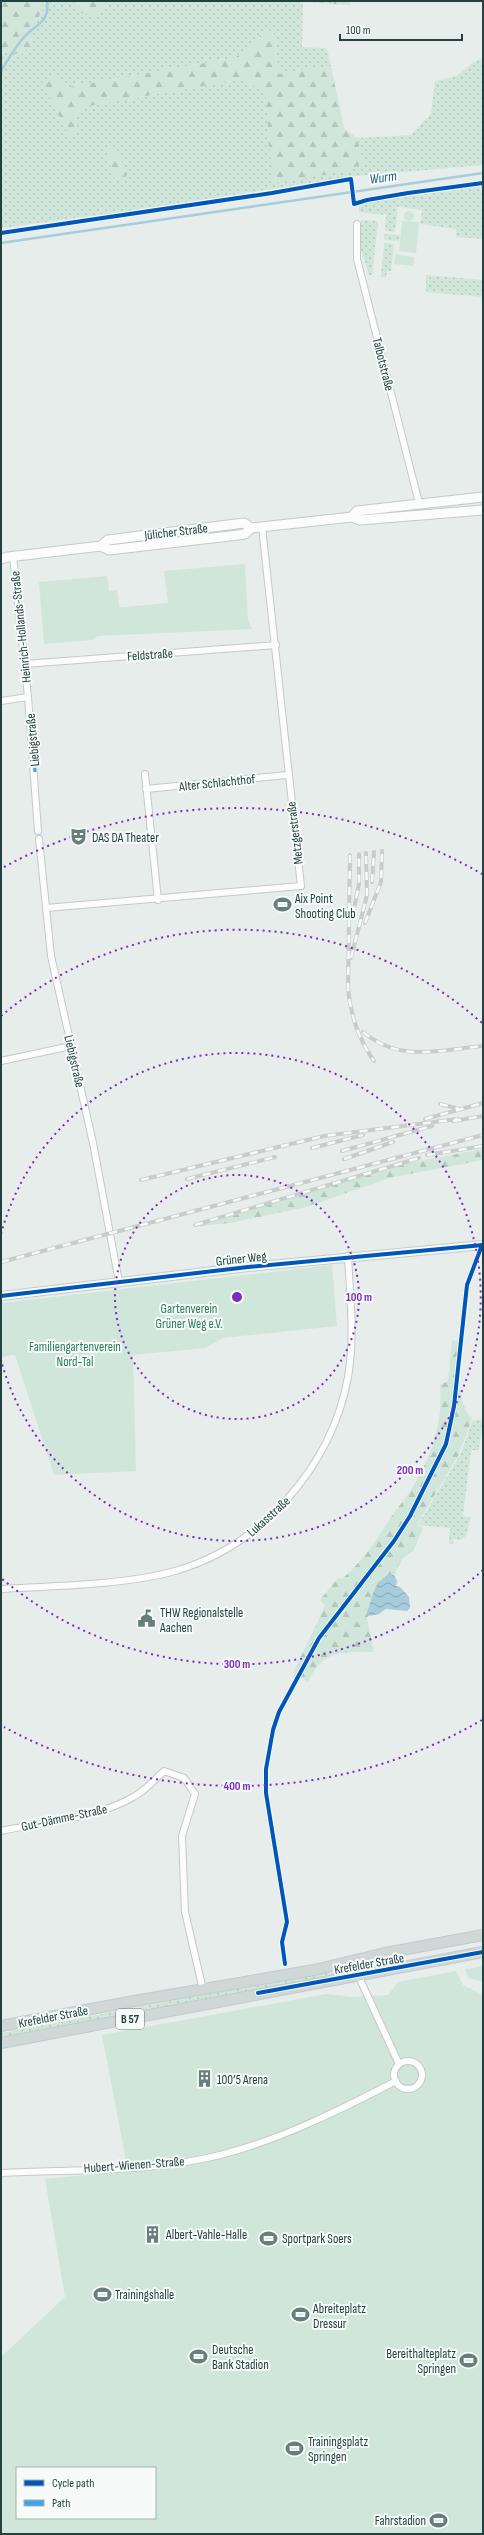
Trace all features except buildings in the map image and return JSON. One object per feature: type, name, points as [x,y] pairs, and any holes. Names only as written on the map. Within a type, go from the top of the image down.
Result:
[{"type":"main road","name":"Jülicher Straße","points":[[352,516],[357,511],[419,503],[483,498]]},
{"type":"main road","points":[[419,503],[421,514]]},
{"type":"main road","name":"Jülicher Straße","points":[[5,557],[101,546],[110,550],[200,540],[245,534],[251,528],[352,516],[360,520],[483,510]]},
{"type":"main road","name":"Krefelder Straße","points":[[1,2026],[355,1962],[385,1953],[483,1935]]},
{"type":"main road","name":"Krefelder Straße","points":[[1,2043],[483,1952]]},
{"type":"street","name":"Talbotstraße","points":[[357,224],[357,260],[419,503]]},
{"type":"street","name":"Metzgerstraße","points":[[46,908],[158,900],[301,886],[287,774],[276,645],[262,527]]},
{"type":"street","name":"Heinrich-Hollands-Straße","points":[[5,557],[24,664],[28,697]]},
{"type":"street","name":"Feldstraße","points":[[24,664],[276,645]]},
{"type":"street","points":[[1,701],[28,697]]},
{"type":"street","name":"Liebigstraße","points":[[28,697],[38,831]]},
{"type":"street","points":[[145,774],[158,900]]},
{"type":"street","name":"Alter Schlachthof","points":[[146,789],[287,774]]},
{"type":"street","name":"Liebigstraße","points":[[39,839],[51,956],[93,1143],[119,1282]]},
{"type":"street","points":[[1,1061],[71,1046]]},
{"type":"street","name":"Grüner Weg","points":[[1,1296],[348,1256],[483,1245]]},
{"type":"street","name":"Lukasstraße","points":[[1,1589],[136,1578],[175,1571],[228,1548],[259,1526],[279,1508],[301,1482],[316,1460],[335,1421],[344,1394],[352,1335],[348,1256]]},
{"type":"street","name":"Gut-Dämme-Straße","points":[[1,1830],[86,1814],[120,1804],[137,1795],[164,1772],[184,1778],[195,1794],[182,1836],[186,1912],[203,1990]]},
{"type":"street","points":[[355,1962],[358,1975],[399,2064],[394,2075],[396,2081],[401,2086],[408,2088],[418,2084],[422,2077],[417,2065],[412,2061],[399,2064]]},
{"type":"street","name":"Hubert-Wienen-Straße","points":[[1,2173],[154,2165],[222,2155],[280,2137],[396,2081]]},
{"type":"green space","points":[[1,1],[46,1],[33,30],[31,45],[22,54],[1,52]]},
{"type":"green space","points":[[46,1],[79,1],[77,6],[102,9],[103,1],[332,1],[332,4],[303,2],[302,47],[327,48],[331,66],[279,74],[273,30],[261,34],[254,45],[234,58],[67,87],[54,76],[55,102],[58,114],[68,126],[77,133],[75,114],[88,106],[244,79],[266,94],[269,147],[363,162],[357,138],[411,135],[431,114],[435,81],[457,76],[472,63],[483,58],[483,165],[357,176],[122,212],[1,228],[1,52],[7,53],[31,45],[33,30]],"holes":[[[107,152],[122,180],[114,178]]]},
{"type":"green space","points":[[79,1],[103,1],[102,9],[95,16],[81,13],[77,6]]},
{"type":"green space","points":[[332,1],[350,1],[351,5],[332,4]]},
{"type":"green space","points":[[273,30],[279,74],[331,66],[344,128],[357,138],[363,162],[349,171],[274,183],[269,147],[266,94],[244,79],[88,106],[75,114],[77,133],[70,138],[42,82],[54,76],[67,87],[234,58],[254,45],[261,34]]},
{"type":"green space","points":[[112,147],[117,149],[127,175],[122,180],[114,178],[107,152]]},
{"type":"green space","points":[[483,186],[483,239],[456,237],[456,229],[420,224],[422,210],[398,207],[395,232],[385,231],[386,215],[359,212],[359,206],[368,202]]},
{"type":"green space","points":[[407,211],[411,211],[413,212],[413,220],[407,221],[404,218],[404,214]]},
{"type":"green space","points":[[361,220],[377,221],[378,224],[372,275],[369,275],[360,246]]},
{"type":"green space","points":[[402,221],[419,222],[416,253],[399,251]]},
{"type":"green space","points":[[384,234],[400,235],[399,241],[384,240]]},
{"type":"green space","points":[[384,243],[394,244],[391,271],[387,271],[386,277],[381,277]]},
{"type":"green space","points":[[395,254],[414,257],[413,266],[394,264]]},
{"type":"green space","points":[[426,275],[483,280],[483,297],[426,292]]},
{"type":"green space","points":[[245,564],[248,620],[252,629],[98,636],[91,640],[44,644],[39,582],[107,576],[109,591],[117,590],[119,607],[125,607],[168,603],[164,571]]},
{"type":"green space","points":[[38,732],[40,750],[36,751],[35,733]]},
{"type":"green space","points":[[483,1149],[483,1160],[389,1178],[306,1207],[230,1223],[198,1226],[409,1163]]},
{"type":"green space","name":"Familiengartenverein Nord-Tal","points":[[332,1265],[337,1326],[223,1338],[205,1348],[133,1355],[136,1471],[54,1475],[15,1355],[1,1357],[1,1303]]},
{"type":"green space","points":[[452,1340],[462,1342],[459,1372],[461,1393],[463,1403],[472,1419],[459,1454],[417,1525],[423,1528],[414,1550],[402,1559],[385,1595],[367,1618],[374,1652],[343,1653],[327,1658],[320,1663],[308,1682],[293,1673],[325,1606],[320,1600],[338,1578],[342,1579],[349,1573],[372,1546],[409,1493],[424,1467],[434,1442],[440,1415],[440,1385],[448,1381]]},
{"type":"green space","points":[[483,1419],[479,1450],[471,1450],[463,1516],[470,1517],[467,1535],[461,1540],[453,1539],[453,1544],[449,1544],[450,1528],[418,1525],[460,1455],[473,1420]]},
{"type":"green space","points":[[483,1966],[483,1982],[468,1978],[465,1969]]},
{"type":"green space","points":[[335,1970],[336,1974],[1,2038],[1,2033]]},
{"type":"green space","name":"Sportpark Soers","points":[[456,1971],[463,1985],[483,1995],[483,2534],[1,2534],[1,2357],[65,2297],[45,2179],[128,2171],[102,2035],[326,1994],[352,1997],[388,1995],[398,1982]]},
{"type":"water","points":[[394,1575],[397,1581],[396,1586],[400,1587],[409,1597],[410,1608],[407,1611],[386,1609],[379,1614],[370,1616],[367,1612],[375,1589],[381,1580],[386,1576]]},
{"type":"waterway","points":[[1,71],[21,41],[44,19],[47,1]]},
{"type":"waterway","name":"Wurm","points":[[1,243],[483,173]]},
{"type":"railway","points":[[365,923],[381,882],[382,851]]},
{"type":"railway","points":[[372,882],[374,852]]},
{"type":"railway","points":[[351,958],[367,895],[366,853]]},
{"type":"railway","points":[[353,914],[359,884],[359,854]]},
{"type":"railway","points":[[350,855],[348,989],[356,1026],[368,1052],[374,1061]]},
{"type":"railway","points":[[363,1032],[377,1042],[391,1048],[406,1051],[435,1052],[483,1046]]},
{"type":"railway","points":[[425,1119],[483,1103]]},
{"type":"railway","points":[[440,1104],[459,1109]]},
{"type":"railway","points":[[453,1121],[483,1116]]},
{"type":"railway","points":[[141,1180],[324,1136],[458,1119]]},
{"type":"railway","points":[[342,1151],[432,1126]]},
{"type":"railway","points":[[312,1148],[363,1135]]},
{"type":"railway","points":[[1,1262],[483,1135]]},
{"type":"railway","points":[[344,1159],[393,1142]]},
{"type":"railway","points":[[427,1155],[483,1146]]},
{"type":"railway","points":[[187,1179],[275,1157]]},
{"type":"railway","points":[[195,1225],[419,1158]]},
{"type":"marked path","points":[[30,722],[35,772]]},
{"type":"cycle path","points":[[1,233],[272,193],[351,179],[354,204],[367,200],[408,193],[483,183]]},
{"type":"cycle path","points":[[285,1964],[282,1942],[287,1922],[266,1793],[266,1769],[273,1730],[279,1712],[319,1638],[394,1541],[410,1516],[446,1444],[454,1406],[467,1285],[482,1245]]},
{"type":"cycle path","points":[[1,1296],[248,1267],[483,1245]]},
{"type":"cycle path","points":[[258,1993],[483,1952]]},
{"type":"place","name":"DAS DA Theater","points":[[79,837]]},
{"type":"place","name":"Aix Point Shooting Club","points":[[282,905]]},
{"type":"place","name":"THW Regionalstelle Aachen","points":[[147,1619]]},
{"type":"place","name":"100’5 Arena","points":[[204,2079]]},
{"type":"place","name":"Albert-Vahle-Halle","points":[[153,2234]]},
{"type":"place","name":"Sportpark Soers","points":[[269,2238]]},
{"type":"place","name":"Trainingshalle","points":[[102,2294]]},
{"type":"place","name":"Abreiteplatz Dressur","points":[[300,2315]]},
{"type":"place","name":"Deutsche Bank Stadion","points":[[199,2356]]},
{"type":"place","name":"Bereithalteplatz Springen","points":[[469,2360]]},
{"type":"place","name":"Trainingsplatz Springen","points":[[295,2448]]},
{"type":"place","name":"Fahrstadion","points":[[439,2520]]},
{"type":"park label","name":"Gartenverein Grüner Weg e.V.","points":[[189,1316]]}]
